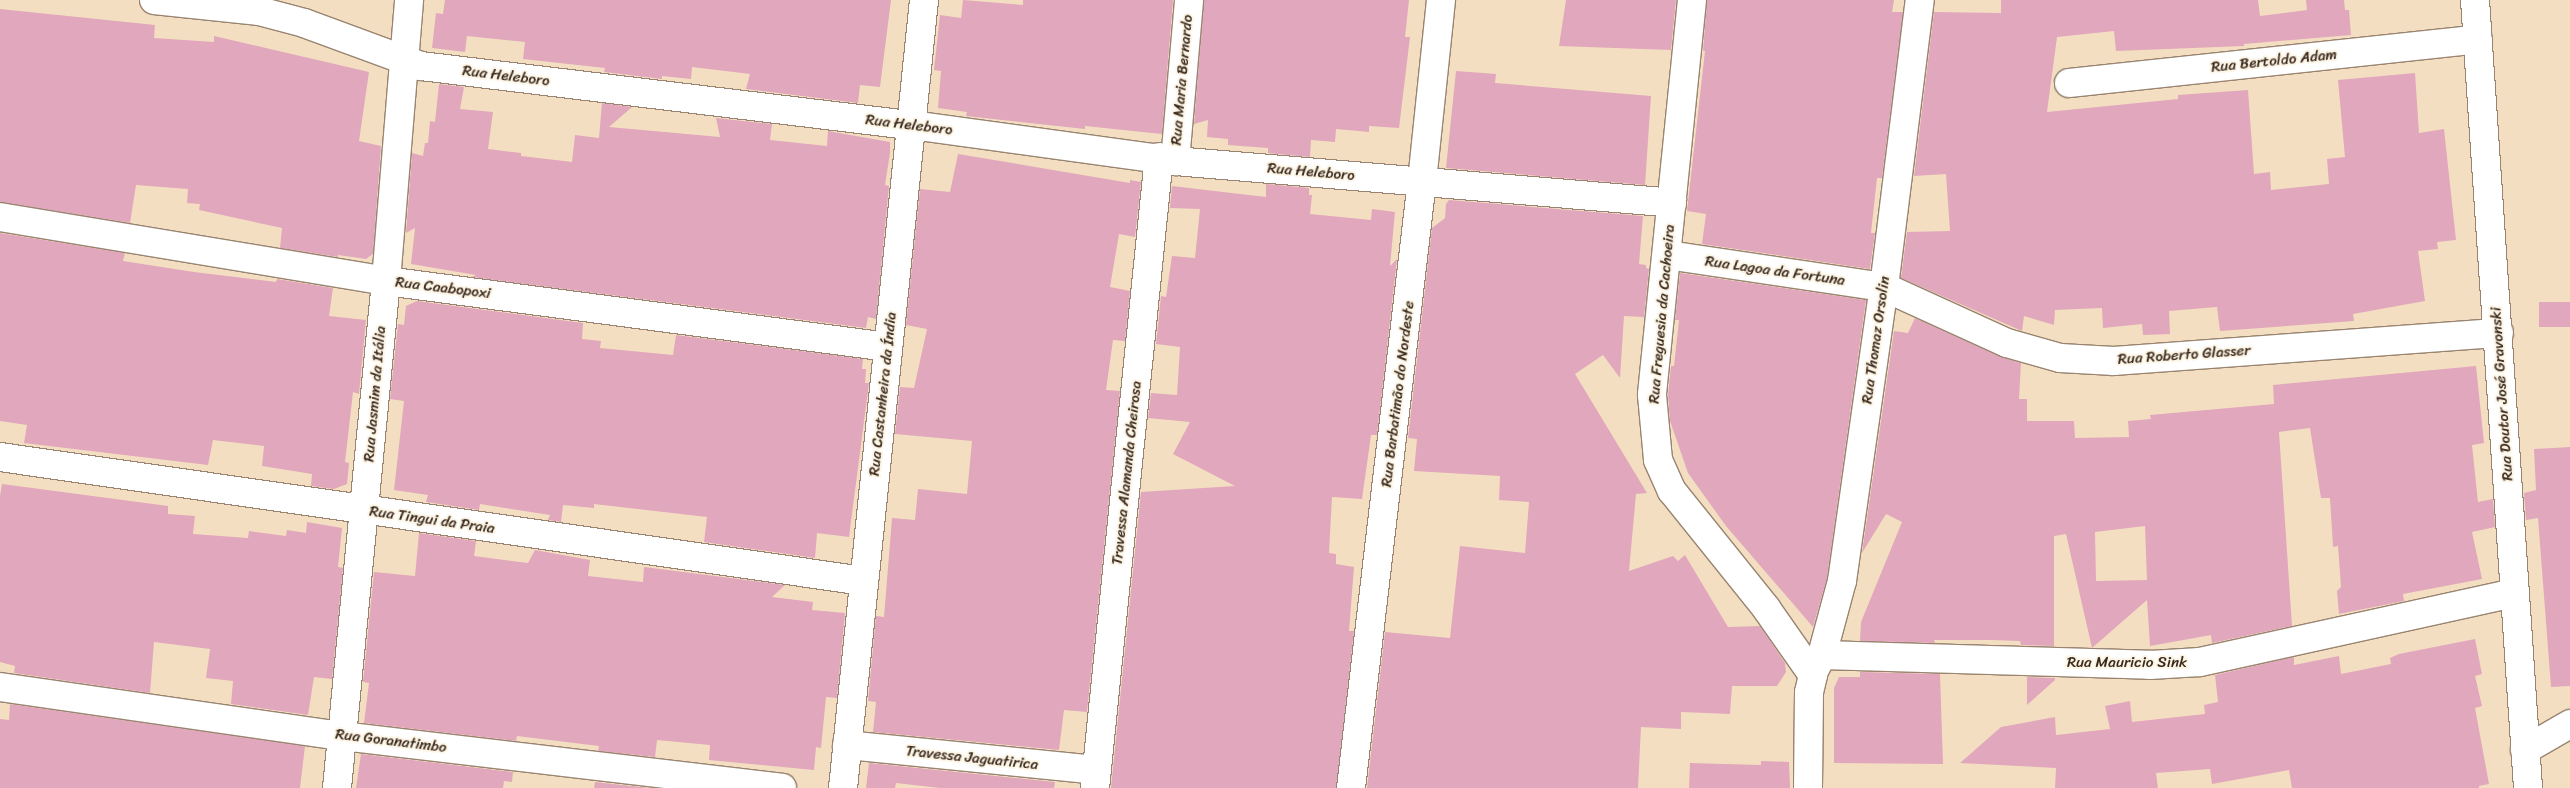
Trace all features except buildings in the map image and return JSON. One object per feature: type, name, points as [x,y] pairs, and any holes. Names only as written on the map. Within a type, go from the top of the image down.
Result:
[{"type":"street","name":"Rua Heleboro","points":[[154,0],[259,11],[304,23],[421,66],[912,125],[1167,159],[1672,203]]},
{"type":"street","name":"Rua Jasmim da Itália","points":[[337,788],[386,281],[409,0]]},
{"type":"street","name":"Rua Castanheira da Índia","points":[[843,788],[924,0]]},
{"type":"street","name":"Rua Maria Bernardo","points":[[1167,159],[1189,0]]},
{"type":"street","name":"Rua Barbatimão do Nordeste","points":[[1351,788],[1422,181],[1441,0]]},
{"type":"street","name":"Rua Freguesia da Cachoeira","points":[[1692,0],[1652,395],[1658,460],[1672,491],[1766,608],[1817,665]]},
{"type":"street","name":"Rua Thomaz Orsolin","points":[[1817,665],[1842,581],[1884,287],[1920,0]]},
{"type":"street","name":"Rua Doutor José Gravonski","points":[[2475,0],[2499,332],[2528,788]]},
{"type":"street","name":"Rua Bertoldo Adam","points":[[2069,83],[2478,39]]},
{"type":"street","name":"Travessa Alamanda Cheirosa","points":[[1096,779],[1167,159]]},
{"type":"street","name":"Rua Caabopoxi","points":[[0,217],[386,281],[888,347]]},
{"type":"street","name":"Rua Lagoa da Fortuna","points":[[1667,255],[1884,287]]},
{"type":"street","name":"Rua Roberto Glasser","points":[[1884,287],[2006,343],[2060,358],[2114,361],[2499,332]]},
{"type":"street","name":"Rua Tingui da Praia","points":[[0,457],[864,580]]},
{"type":"street","name":"Rua Mauricio Sink","points":[[1817,665],[2150,665],[2200,662],[2515,593]]},
{"type":"street","points":[[1808,788],[1809,692],[1817,665]]},
{"type":"street","name":"Rua Goranatimbo","points":[[0,687],[342,736],[782,788]]},
{"type":"street","points":[[2525,750],[2570,724]]},
{"type":"street","name":"Travessa Jaguatirica","points":[[847,745],[1096,779]]}]
